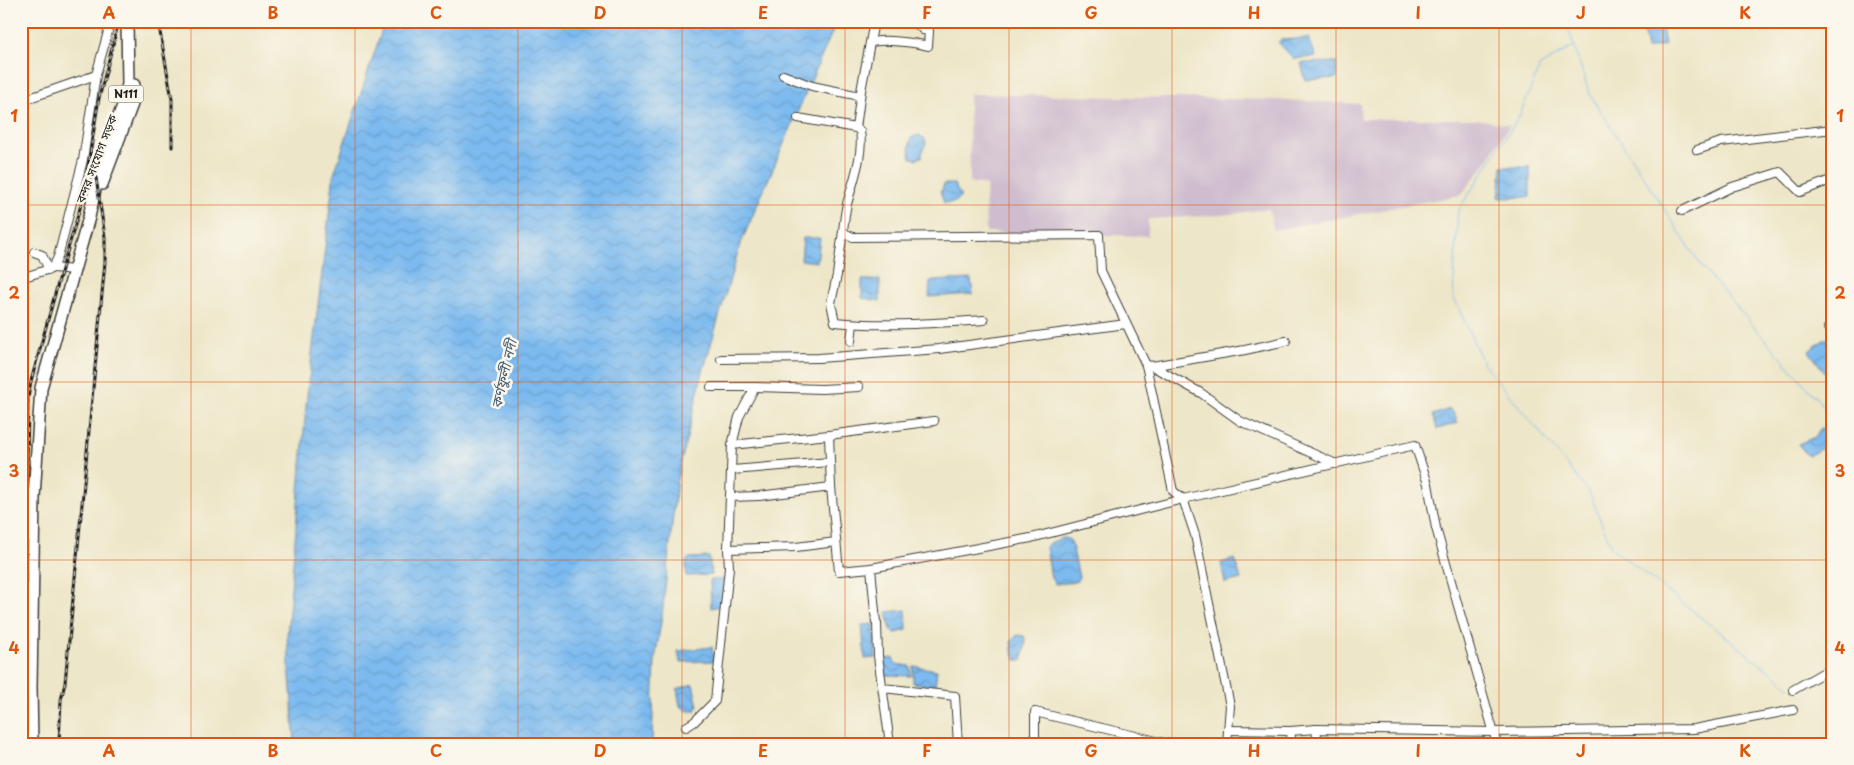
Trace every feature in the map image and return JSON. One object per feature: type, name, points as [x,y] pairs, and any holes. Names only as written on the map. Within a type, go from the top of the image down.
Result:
[{"type":"highway","name":"N111","points":[[32,744],[34,497],[41,388],[89,217],[101,162],[124,103],[128,84],[127,21]]},
{"type":"highway","name":"বন্দর সংযোগ সড়ক","points":[[89,217],[132,104],[135,75],[134,21]]},
{"type":"street","points":[[51,269],[67,225],[83,160],[96,76],[111,21]]},
{"type":"street","points":[[856,128],[874,21]]},
{"type":"street","points":[[870,42],[895,42],[928,46],[930,31],[923,30],[914,21]]},
{"type":"street","points":[[783,75],[812,86],[860,96]]},
{"type":"street","points":[[21,101],[96,76]]},
{"type":"street","points":[[798,118],[856,128],[860,132],[861,141],[855,181],[847,205],[831,303],[835,322],[853,324],[918,324],[984,320]]},
{"type":"street","points":[[1697,150],[1721,142],[1833,129]]},
{"type":"street","points":[[1682,211],[1732,187],[1780,172],[1800,192],[1833,179]]},
{"type":"street","points":[[843,231],[853,237],[1099,235],[1101,271],[1126,324],[1149,366],[1173,491],[1183,499],[1195,535],[1230,706],[1227,744]]},
{"type":"street","points":[[34,252],[42,255],[51,269]]},
{"type":"street","points":[[21,278],[51,269],[74,270]]},
{"type":"street","points":[[852,341],[853,324]]},
{"type":"street","points":[[721,359],[819,358],[940,349],[1126,324]]},
{"type":"street","points":[[1833,326],[1828,328],[1833,334]]},
{"type":"street","points":[[1149,366],[1286,341]]},
{"type":"street","points":[[1149,366],[1201,393],[1240,421],[1336,464]]},
{"type":"street","points":[[21,384],[23,384],[21,390]]},
{"type":"street","points":[[711,387],[828,389],[858,387]]},
{"type":"street","points":[[686,727],[694,722],[715,701],[729,568],[732,445],[739,417],[755,387]]},
{"type":"street","points":[[1833,390],[1831,391],[1833,393]]},
{"type":"street","points":[[732,445],[829,435],[934,421]]},
{"type":"street","points":[[829,435],[831,487],[839,571],[871,568],[1031,538],[1183,499],[1415,445],[1428,484],[1436,528],[1497,744]]},
{"type":"street","points":[[732,470],[830,462]]},
{"type":"street","points":[[730,497],[759,496],[831,487]]},
{"type":"street","points":[[728,549],[796,547],[836,542]]},
{"type":"street","points":[[21,568],[32,584]]},
{"type":"street","points":[[871,568],[877,623],[878,656],[890,744]]},
{"type":"street","points":[[1793,690],[1833,667]]},
{"type":"street","points":[[883,688],[955,696],[958,744]]},
{"type":"street","points":[[1228,730],[1290,731],[1316,729],[1494,732],[1694,729],[1793,710]]},
{"type":"street","points":[[1035,744],[1035,712],[1169,744]]},
{"type":"street","points":[[1316,729],[1318,744]]},
{"type":"street","points":[[1290,731],[1292,744]]},
{"type":"shaded area","points":[[969,94],[1283,100],[1360,104],[1361,119],[1476,119],[1510,125],[1486,163],[1461,195],[1274,230],[1269,209],[1223,215],[1148,219],[1148,236],[986,232],[985,198],[987,187],[983,184],[970,183]]},
{"type":"water","name":"কর্ণফুলী নদী","points":[[385,21],[837,21],[740,245],[702,375],[677,479],[662,616],[655,659],[652,744],[295,744],[287,636],[307,395],[334,174]]},
{"type":"water","points":[[1661,21],[1665,45],[1647,49],[1642,24]]},
{"type":"water","points":[[1309,38],[1316,57],[1294,59],[1278,42],[1280,40]]},
{"type":"water","points":[[1336,62],[1337,78],[1305,80],[1301,63]]},
{"type":"water","points":[[919,135],[925,139],[926,143],[922,157],[917,159],[911,158],[909,147],[911,138]]},
{"type":"water","points":[[1502,167],[1530,167],[1530,197],[1499,198]]},
{"type":"water","points":[[944,184],[954,184],[960,198],[955,202],[944,203],[940,191]]},
{"type":"water","points":[[803,238],[820,238],[817,262],[801,260]]},
{"type":"water","points":[[971,279],[973,294],[929,297],[930,281]]},
{"type":"water","points":[[862,280],[880,280],[880,301],[862,298]]},
{"type":"water","points":[[1826,338],[1833,347],[1833,374],[1828,377],[1809,351]]},
{"type":"water","points":[[1450,409],[1458,423],[1437,429],[1433,415]]},
{"type":"water","points":[[1821,428],[1833,438],[1833,442],[1808,456],[1798,444],[1815,437]]},
{"type":"water","points":[[1062,538],[1071,541],[1079,577],[1076,582],[1055,584],[1051,578],[1046,547],[1049,543]]},
{"type":"water","points":[[709,557],[712,575],[686,576],[686,561],[689,558]]},
{"type":"water","points":[[1235,559],[1241,579],[1225,583],[1221,563]]},
{"type":"water","points":[[725,579],[722,606],[711,608],[710,580]]},
{"type":"water","points":[[906,610],[907,630],[896,633],[891,631],[887,612]]},
{"type":"water","points":[[874,624],[876,658],[865,659],[862,625]]},
{"type":"water","points":[[1017,635],[1024,636],[1026,642],[1022,660],[1016,660],[1012,651],[1011,642]]},
{"type":"water","points":[[712,647],[714,661],[680,662],[678,651]]},
{"type":"water","points":[[893,658],[896,664],[910,666],[911,676],[884,675],[881,659]]},
{"type":"water","points":[[913,666],[937,670],[935,686],[913,683]]},
{"type":"water","points":[[693,684],[698,706],[695,711],[688,711],[680,706],[677,689]]},
{"type":"waterway","points":[[1566,21],[1589,93],[1702,267],[1833,417]]},
{"type":"waterway","points":[[1574,46],[1540,66],[1519,117],[1458,211],[1453,296],[1483,363],[1589,492],[1612,548],[1790,687]]},
{"type":"railway","points":[[26,744],[25,614],[28,398],[31,381],[83,198],[99,98],[119,21]]},
{"type":"railway","points":[[158,21],[172,99],[172,147]]},
{"type":"railway","points":[[59,742],[61,700],[65,683],[105,262],[105,237],[93,158]]}]
